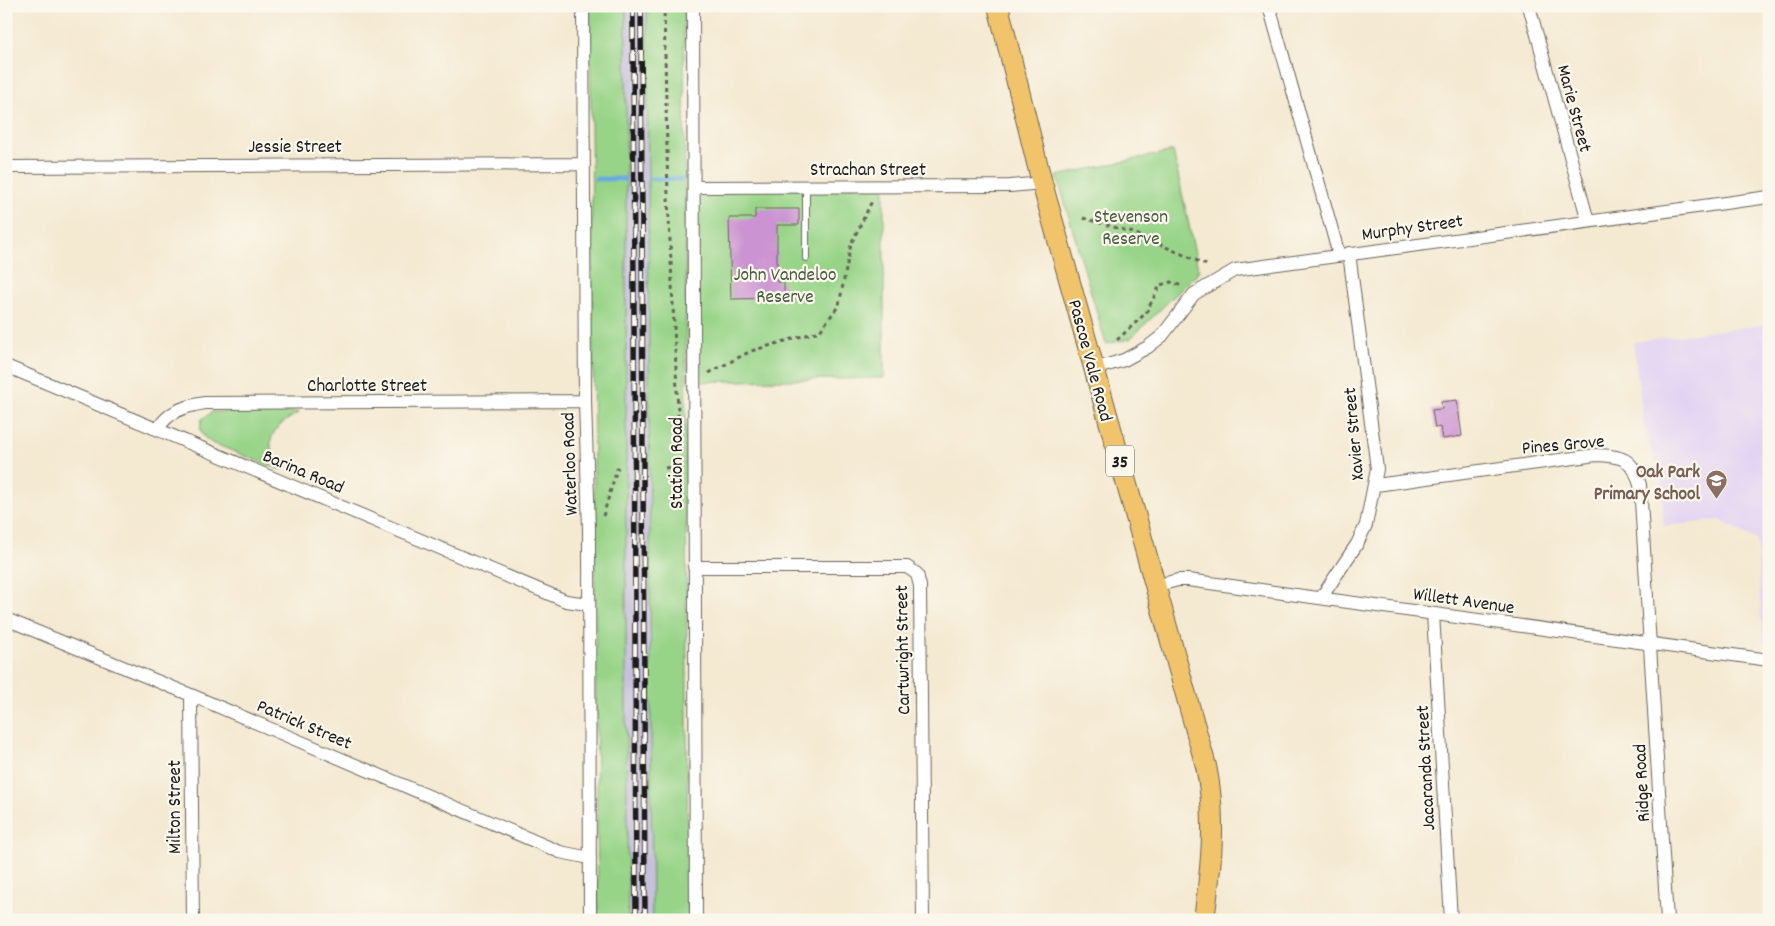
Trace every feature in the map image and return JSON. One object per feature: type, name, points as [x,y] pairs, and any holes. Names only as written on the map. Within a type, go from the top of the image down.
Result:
[{"type":"main road","name":"Pascoe Vale Road","points":[[998,6],[1042,183],[1202,750],[1211,796],[1213,839],[1204,920]]},
{"type":"street","name":"Waterloo Road","points":[[583,6],[585,401],[589,530],[590,920]]},
{"type":"street","name":"Station Road","points":[[693,6],[696,920]]},
{"type":"street","name":"Xavier Street","points":[[1269,6],[1344,254],[1375,448],[1376,485],[1363,532],[1321,598]]},
{"type":"street","name":"Marie Street","points":[[1529,6],[1588,221]]},
{"type":"street","name":"Jessie Street","points":[[6,167],[583,164]]},
{"type":"street","name":"Strachan Street","points":[[694,186],[1010,186],[1042,183]]},
{"type":"street","name":"Murphy Street","points":[[1094,369],[1124,360],[1148,348],[1162,336],[1194,294],[1235,270],[1769,197]]},
{"type":"street","name":"Barina Road","points":[[6,366],[566,600],[588,604]]},
{"type":"street","name":"Charlotte Street","points":[[158,429],[162,422],[176,411],[205,403],[585,401]]},
{"type":"street","name":"Pines Grove","points":[[1376,485],[1596,455],[1615,456],[1628,461],[1637,474],[1640,485],[1650,644]]},
{"type":"street","name":"Cartwright Street","points":[[694,567],[907,567],[917,574],[920,586],[923,920]]},
{"type":"street","name":"Willett Avenue","points":[[1155,586],[1178,580],[1188,580],[1769,660]]},
{"type":"street","name":"Jacaranda Street","points":[[1434,614],[1452,920]]},
{"type":"street","name":"Patrick Street","points":[[6,619],[192,695],[560,852],[590,858]]},
{"type":"street","name":"Ridge Road","points":[[1650,644],[1667,920]]},
{"type":"street","name":"Milton Street","points":[[192,695],[193,920]]},
{"type":"lane","points":[[806,187],[806,258]]},
{"type":"path","points":[[664,6],[668,198],[679,438]]},
{"type":"path","points":[[709,374],[751,351],[820,331],[839,305],[851,244],[880,186]]},
{"type":"path","points":[[1083,218],[1134,233],[1210,266]]},
{"type":"path","points":[[1117,340],[1146,313],[1160,285],[1171,282],[1182,286]]},
{"type":"path","points":[[589,530],[600,530],[617,468],[619,468]]},
{"type":"path","points":[[665,468],[680,468]]},
{"type":"shaded area","points":[[626,6],[647,6],[652,920],[628,920],[626,710]]},
{"type":"shaded area","name":"Oak Park Primary School","points":[[1769,324],[1769,642],[1763,641],[1757,540],[1720,520],[1664,526],[1661,480],[1644,427],[1633,342]]},
{"type":"green space","points":[[590,6],[626,6],[626,710],[628,920],[598,920]]},
{"type":"green space","points":[[647,6],[684,6],[688,920],[652,920]]},
{"type":"green space","name":"Stevenson Reserve","points":[[1173,151],[1199,272],[1130,339],[1106,344],[1057,176]]},
{"type":"green space","name":"John Vandeloo Reserve","points":[[884,186],[884,378],[688,382],[686,190]]},
{"type":"green space","points":[[212,412],[300,412],[282,423],[272,435],[272,450],[281,470],[212,443],[206,438],[201,430],[201,423],[202,419]]},
{"type":"building","points":[[755,209],[799,209],[799,225],[777,225],[777,282],[784,282],[784,298],[731,299],[729,218],[755,218]]},
{"type":"building","points":[[1457,400],[1462,436],[1442,439],[1440,427],[1435,428],[1432,410],[1442,409],[1441,402]]},
{"type":"waterway","points":[[596,179],[624,179]]},
{"type":"waterway","points":[[651,179],[681,179]]},
{"type":"railway","points":[[633,6],[636,920]]},
{"type":"railway","points":[[641,6],[645,920]]},
{"type":"place","name":"Oak Park Primary School","points":[[1716,500]]}]
